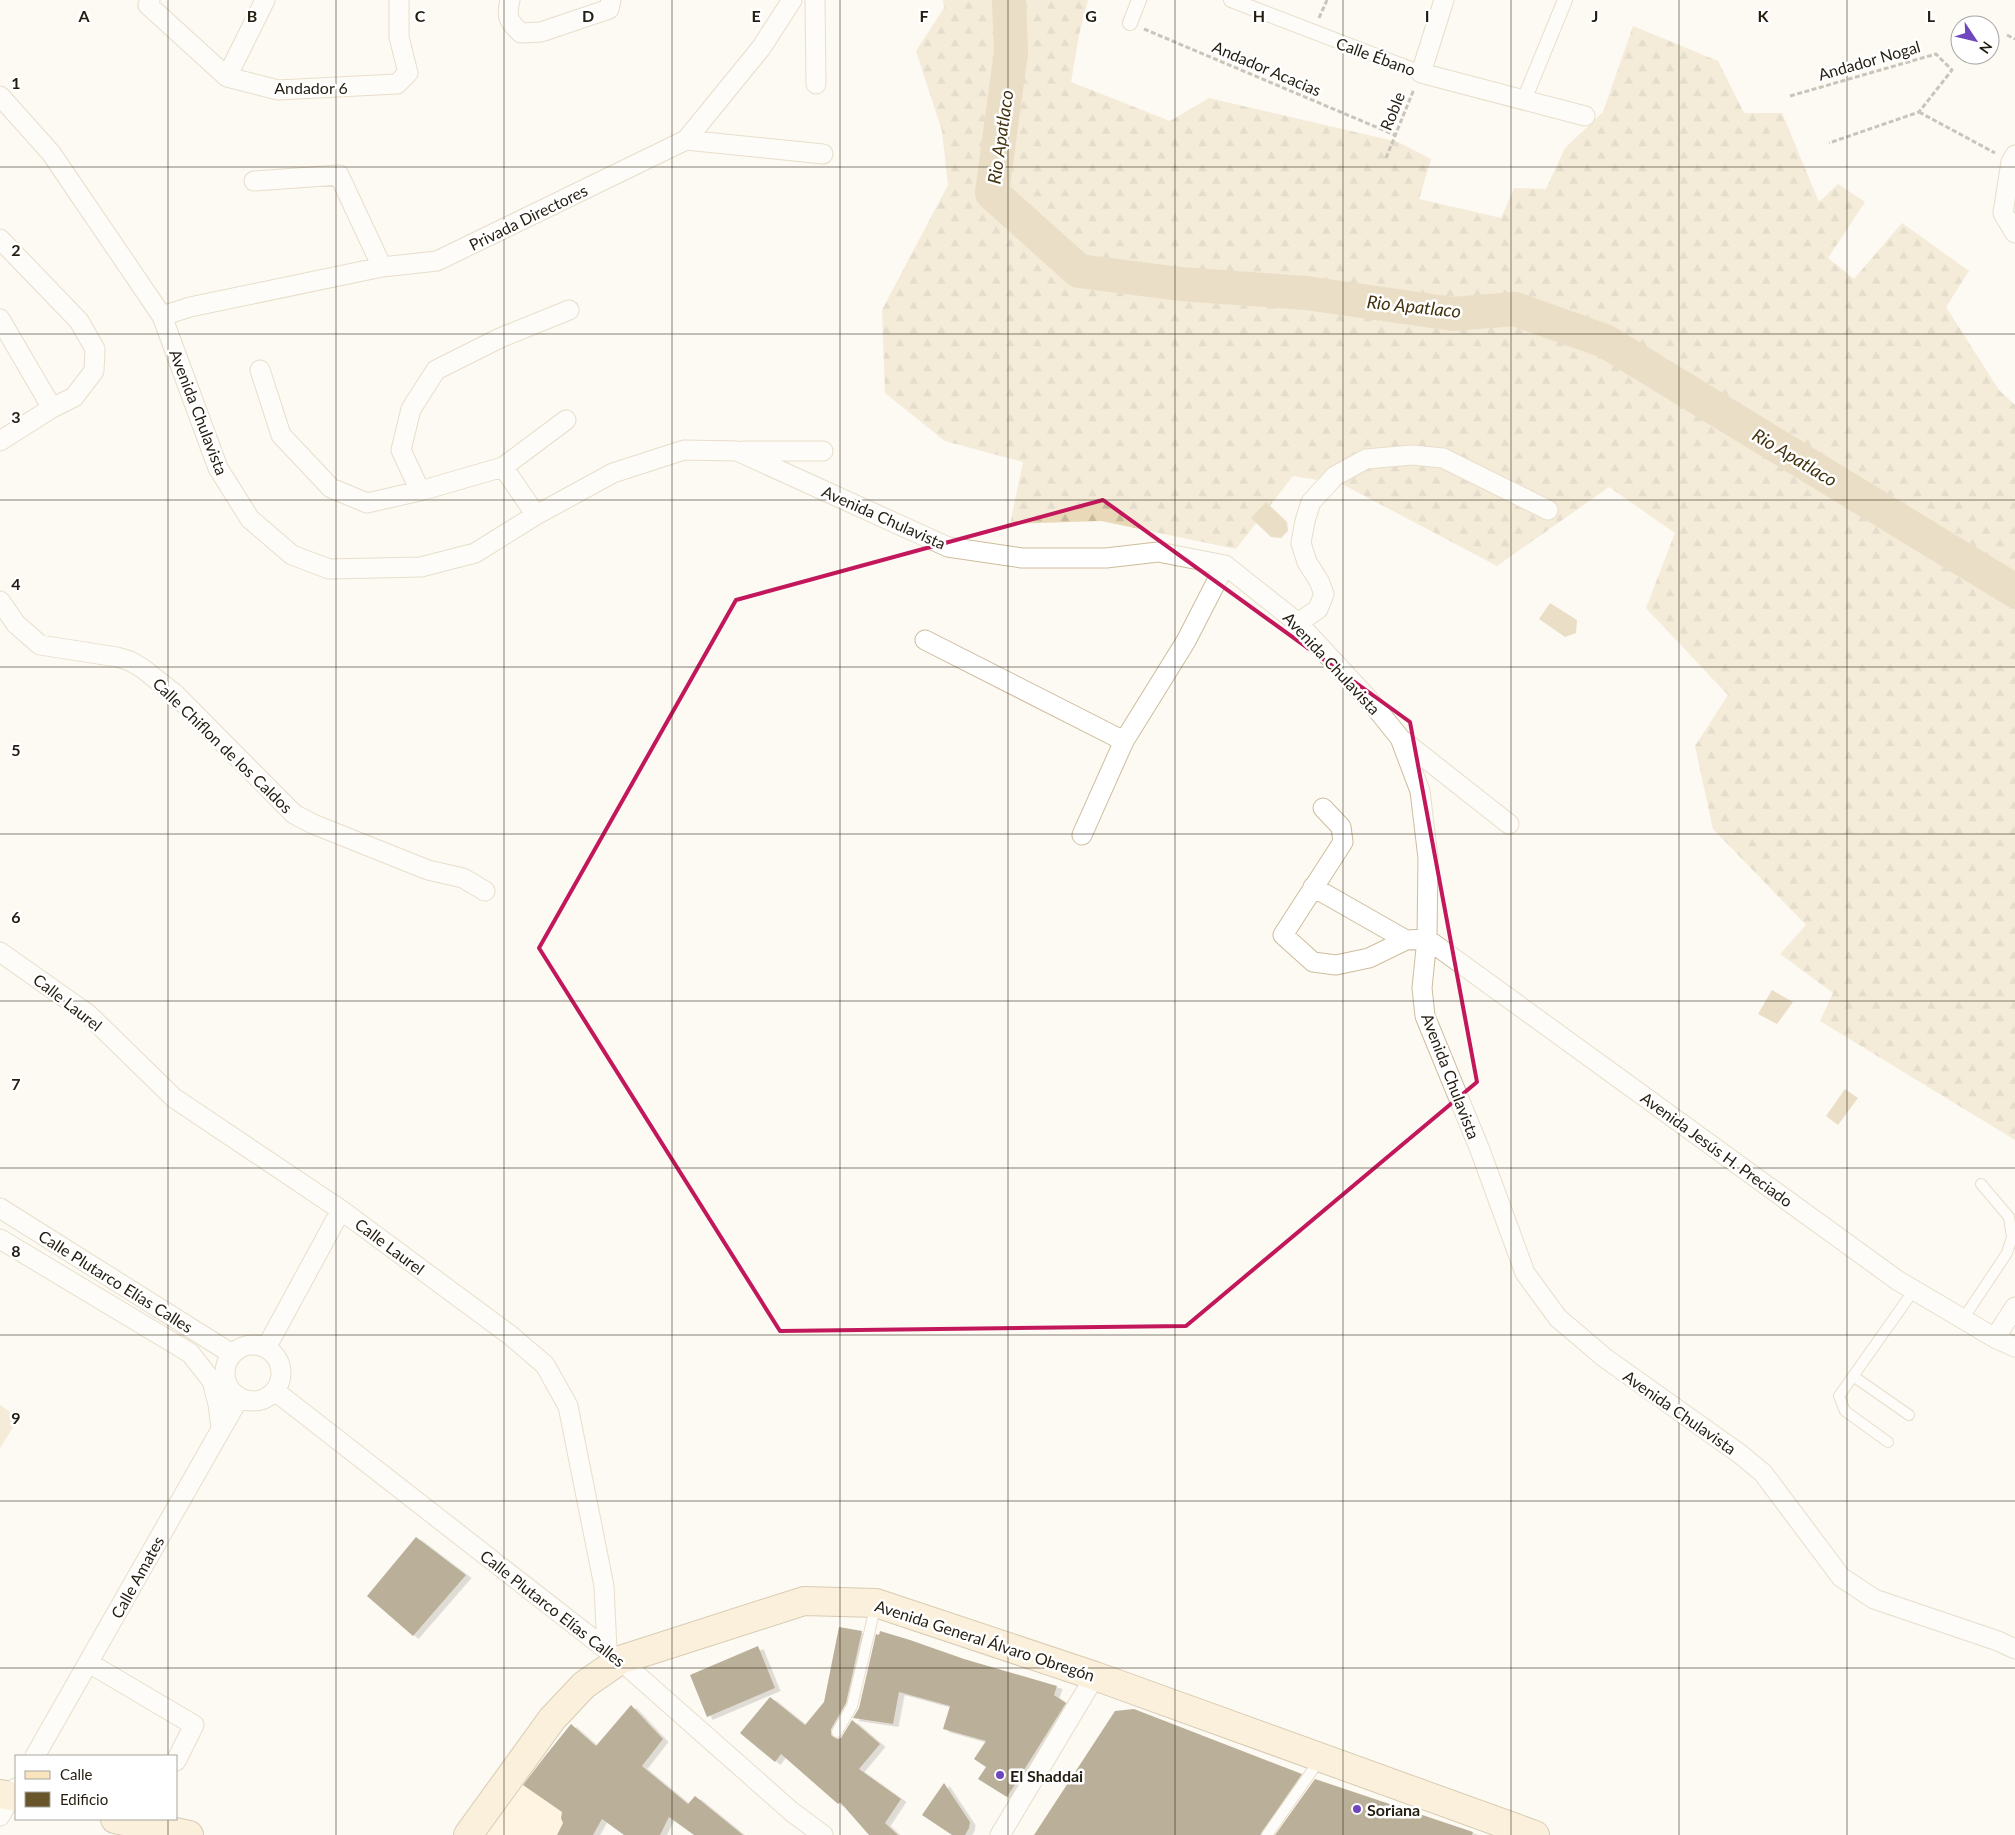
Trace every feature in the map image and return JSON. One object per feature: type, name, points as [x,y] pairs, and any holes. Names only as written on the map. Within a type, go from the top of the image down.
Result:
[{"type":"main road","name":"Avenida General Álvaro Obregón","points":[[468,1835],[552,1719],[614,1655],[804,1601],[876,1603],[1095,1676],[1535,1835]]},
{"type":"main road","points":[[120,1820],[189,1835]]},
{"type":"street","points":[[227,77],[265,0]]},
{"type":"street","name":"Andador 6","points":[[149,3],[227,77],[278,90],[397,84],[408,73],[399,37],[399,0]]},
{"type":"street","points":[[510,0],[507,13],[512,24],[521,33],[541,32],[608,9],[611,0]]},
{"type":"street","name":"Privada Directores","points":[[162,316],[190,307],[382,267],[437,261],[686,140],[761,48],[792,0]]},
{"type":"street","points":[[815,0],[816,84]]},
{"type":"street","points":[[1130,23],[1139,0]]},
{"type":"street","name":"Calle Ébano","points":[[1231,0],[1421,73],[1585,116]]},
{"type":"street","points":[[1421,73],[1444,0]]},
{"type":"street","points":[[1524,100],[1565,0]]},
{"type":"street","name":"Avenida Chulavista","points":[[0,96],[51,153],[162,316],[218,468],[250,519],[292,555],[329,570],[421,567],[475,553],[536,515],[613,474],[684,450],[737,451],[948,547],[1022,558],[1106,558],[1158,552],[1225,565],[1298,623],[1371,702],[1400,738],[1420,791],[1428,858],[1427,939],[1422,988],[1425,1016],[1480,1150],[1525,1274],[1558,1318],[1605,1358],[1740,1454],[1762,1473],[1841,1577],[1874,1600],[1998,1641],[2015,1649]]},
{"type":"street","points":[[686,140],[822,154]]},
{"type":"street","points":[[2013,158],[2003,213],[2015,233]]},
{"type":"street","points":[[254,181],[338,175],[382,267]]},
{"type":"street","points":[[0,239],[79,321],[95,350],[94,371],[74,397],[52,408],[1,440]]},
{"type":"street","points":[[420,491],[401,450],[411,408],[436,370],[500,338],[569,310]]},
{"type":"street","points":[[0,318],[52,408]]},
{"type":"street","points":[[260,370],[281,436],[331,488],[367,503],[420,491],[503,467],[566,420]]},
{"type":"street","points":[[737,451],[822,451]]},
{"type":"street","points":[[1298,623],[1318,609],[1324,594],[1320,580],[1307,562],[1301,543],[1311,502],[1335,476],[1366,459],[1412,456],[1442,458],[1548,510]]},
{"type":"street","points":[[503,467],[536,515]]},
{"type":"street","points":[[1082,835],[1124,741],[1186,641],[1225,565]]},
{"type":"street","name":"Calle Chiflon de los Caldos","points":[[0,602],[16,624],[40,645],[117,657],[130,661],[142,668],[175,694],[294,814],[313,824],[428,870],[463,878],[485,891]]},
{"type":"street","points":[[925,640],[1124,741]]},
{"type":"street","points":[[1400,738],[1509,824]]},
{"type":"street","points":[[1323,808],[1341,827],[1343,842],[1283,934],[1313,962],[1336,965],[1369,958],[1406,940],[1427,939]]},
{"type":"street","points":[[1313,887],[1406,940]]},
{"type":"street","name":"Avenida Jesús H. Preciado","points":[[1427,939],[1889,1274],[1963,1320],[2015,1347]]},
{"type":"street","name":"Calle Laurel","points":[[0,952],[88,1014],[174,1098],[342,1210],[510,1335],[545,1365],[568,1406],[604,1586],[614,1655]]},
{"type":"street","name":"Calle Plutarco Elías Calles","points":[[0,1208],[232,1354]]},
{"type":"street","points":[[266,1348],[342,1210]]},
{"type":"street","name":"Calle Plutarco Elías Calles","points":[[0,1239],[190,1353],[212,1381],[218,1404],[221,1428]]},
{"type":"street","points":[[1995,1338],[2015,1308]]},
{"type":"street","points":[[248,1345],[266,1348],[278,1359],[281,1375],[275,1391],[264,1399],[252,1401],[239,1398],[230,1389],[225,1378],[226,1365],[232,1354],[248,1345]]},
{"type":"street","name":"Calle Plutarco Elías Calles","points":[[275,1391],[614,1655],[792,1812],[824,1835]]},
{"type":"street","name":"Calle Amates","points":[[36,1755],[239,1398]]},
{"type":"street","points":[[89,1663],[194,1724],[178,1756]]},
{"type":"street","points":[[1000,1835],[1095,1676]]},
{"type":"lane","points":[[1963,1320],[2007,1253],[2012,1237],[2009,1217],[1981,1184]]},
{"type":"lane","points":[[1888,1442],[1845,1411],[1839,1396],[1914,1290]]},
{"type":"lane","points":[[1853,1376],[1909,1415]]},
{"type":"lane","points":[[837,1732],[852,1706],[876,1603]]},
{"type":"lane","points":[[1267,1835],[1322,1757]]},
{"type":"path","name":"Andador Acacias","points":[[1130,23],[1395,135]]},
{"type":"path","points":[[2007,35],[2015,39]]},
{"type":"path","name":"Andador Nogal","points":[[1790,96],[1936,54],[1952,70],[1919,112]]},
{"type":"path","name":"Roble","points":[[1386,158],[1421,73]]},
{"type":"path","points":[[1829,143],[1919,112],[2013,158]]},
{"type":"highlighted area","points":[[1103,500],[1410,722],[1477,1082],[1186,1326],[780,1331],[539,948],[736,600]]},
{"type":"shaded area","points":[[1266,502],[1287,522],[1288,531],[1281,538],[1271,537],[1251,518]]},
{"type":"shaded area","points":[[1550,603],[1577,620],[1576,633],[1565,637],[1539,619]]},
{"type":"shaded area","points":[[1772,990],[1793,1002],[1777,1024],[1758,1014]]},
{"type":"shaded area","points":[[1845,1089],[1858,1098],[1838,1125],[1826,1116]]},
{"type":"shaded area","points":[[537,1756],[609,1806],[593,1835],[487,1835]]},
{"type":"green space","points":[[943,0],[1088,0],[1079,35],[1071,82],[1170,121],[1209,98],[1398,142],[1431,159],[1419,199],[1501,218],[1514,188],[1546,189],[1565,148],[1603,112],[1633,26],[1718,61],[1744,113],[1782,113],[1819,202],[1838,184],[1865,202],[1828,258],[1854,279],[1902,223],[1969,271],[1946,307],[1999,390],[2015,405],[2015,1140],[1820,1021],[1833,993],[1780,954],[1806,925],[1713,829],[1695,746],[1728,695],[1646,608],[1675,533],[1609,487],[1497,566],[1342,484],[1293,476],[1236,549],[1101,521],[1010,524],[1023,462],[945,441],[885,393],[882,310],[948,185],[942,131],[916,51],[944,8]]},
{"type":"green space","points":[[0,1405],[19,1418],[0,1448]]},
{"type":"building","points":[[416,1537],[466,1575],[413,1636],[367,1596]]},
{"type":"building","points":[[839,1627],[862,1631],[846,1703],[831,1729],[831,1735],[837,1739],[841,1738],[852,1720],[880,1744],[859,1769],[901,1799],[885,1823],[898,1835],[869,1835],[840,1802],[838,1804],[781,1754],[775,1762],[740,1733],[770,1697],[805,1725],[824,1702]]},
{"type":"building","points":[[880,1631],[964,1659],[1057,1686],[1054,1695],[1066,1703],[1007,1797],[978,1779],[986,1767],[974,1759],[986,1741],[943,1729],[950,1706],[899,1692],[893,1724],[853,1718],[859,1708],[876,1634],[879,1635]]},
{"type":"building","points":[[758,1646],[775,1688],[707,1717],[690,1675]]},
{"type":"building","points":[[631,1705],[663,1739],[642,1766],[688,1804],[695,1796],[743,1835],[694,1835],[669,1817],[660,1835],[624,1835],[602,1819],[593,1835],[557,1835],[563,1823],[561,1818],[562,1812],[523,1785],[571,1724],[596,1746]]},
{"type":"building","points":[[1134,1709],[1302,1774],[1260,1835],[1034,1835],[1115,1711]]},
{"type":"building","name":"Soriana","points":[[1315,1779],[1473,1832],[1472,1835],[1275,1835]]},
{"type":"building","points":[[944,1783],[970,1822],[965,1835],[952,1835],[922,1815]]},
{"type":"waterway","name":"Rio Apatlaco","points":[[1009,0],[1011,52],[992,193],[1079,271],[1180,284],[1306,293],[1453,314],[1515,309],[1605,341],[2015,591]]},
{"type":"place","name":"El Shaddai","points":[[1000,1775]]},
{"type":"place","name":"Soriana","points":[[1357,1809]]}]
